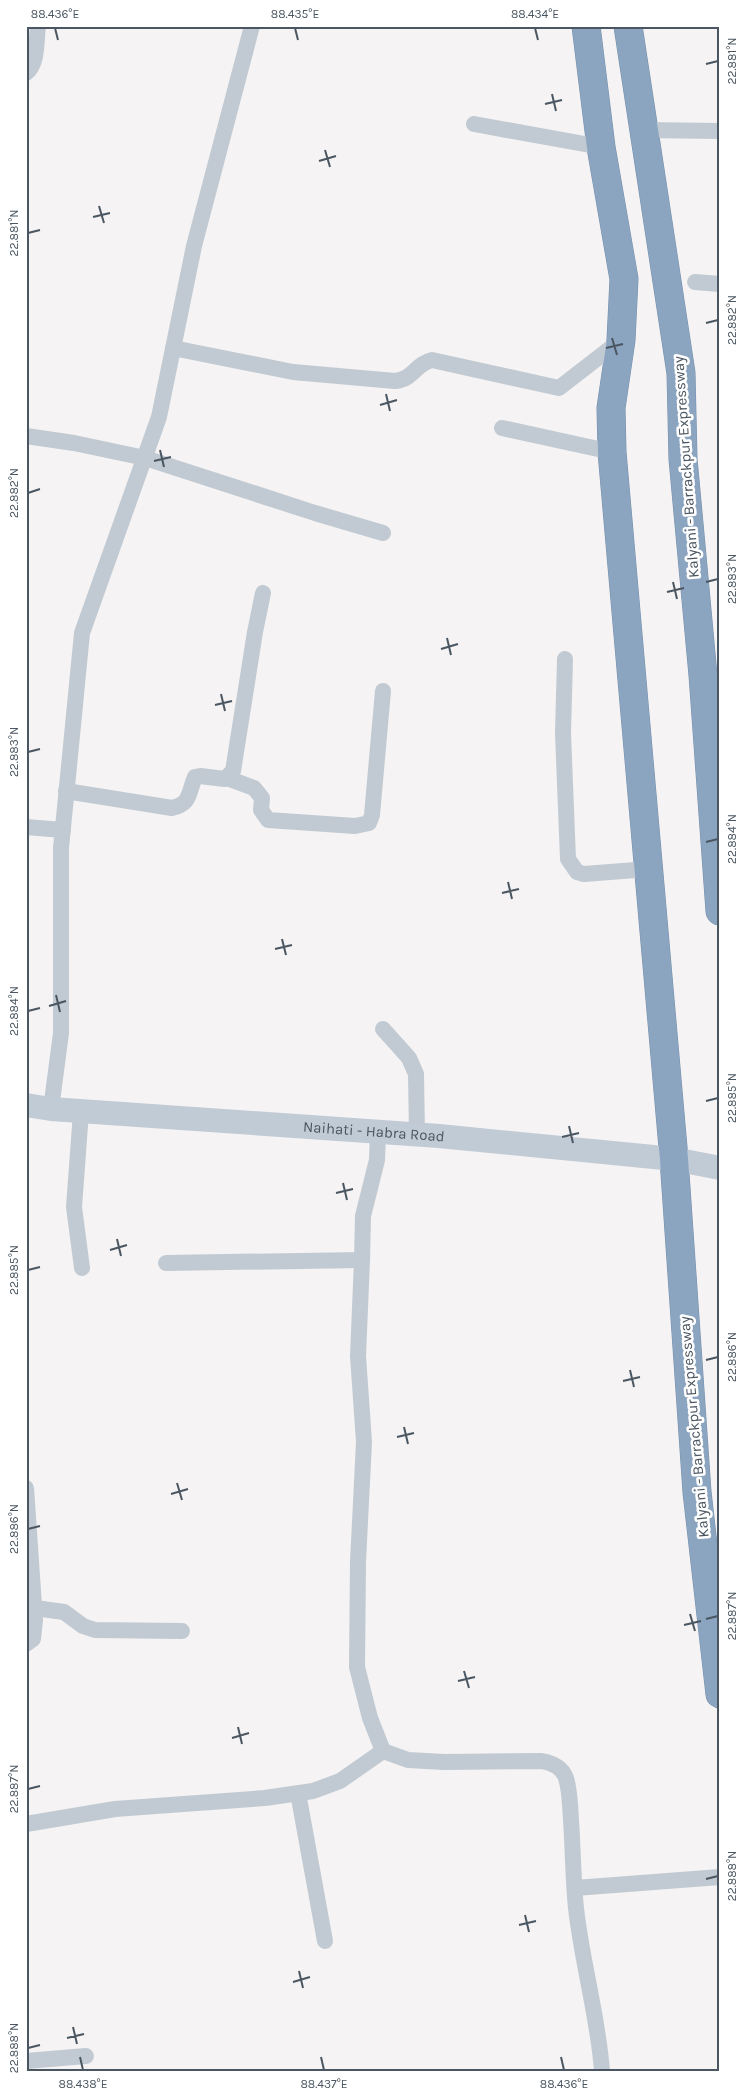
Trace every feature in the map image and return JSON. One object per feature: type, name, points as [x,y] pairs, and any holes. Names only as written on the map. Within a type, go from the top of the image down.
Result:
[{"type":"highway","name":"Kalyani - Barrackpur Expressway","points":[[586,26],[601,147],[624,279],[621,340],[611,408],[612,452],[674,1159],[697,1492],[720,1694]]},
{"type":"highway","name":"Kalyani - Barrackpur Expressway","points":[[628,26],[682,373],[683,459],[720,911]]},
{"type":"main road","name":"Naihati - Habra Road","points":[[26,1105],[81,1112],[417,1134],[674,1159],[720,1168]]},
{"type":"street","points":[[26,73],[31,70],[33,63],[38,26]]},
{"type":"street","points":[[51,1109],[61,1033],[63,830],[82,633],[159,417],[194,246],[252,26]]},
{"type":"street","points":[[474,124],[601,147]]},
{"type":"street","points":[[643,130],[720,131]]},
{"type":"street","points":[[695,282],[720,284]]},
{"type":"street","points":[[173,348],[293,372],[395,382],[409,378],[422,363],[432,360],[559,388],[621,340]]},
{"type":"street","points":[[502,428],[612,452]]},
{"type":"street","points":[[26,436],[74,443],[145,458],[383,533]]},
{"type":"street","points":[[227,778],[233,770],[263,593]]},
{"type":"street","points":[[565,659],[563,733],[568,859],[577,872],[584,874],[649,870]]},
{"type":"street","points":[[66,791],[172,808],[182,806],[186,802],[195,777],[227,778],[254,788],[262,798],[261,810],[268,820],[355,826],[369,823],[372,816],[383,691]]},
{"type":"street","points":[[26,827],[63,830]]},
{"type":"street","points":[[383,1029],[414,1065],[416,1074],[417,1134]]},
{"type":"street","points":[[81,1112],[74,1207],[82,1268]]},
{"type":"street","points":[[378,1132],[377,1160],[363,1216],[358,1356],[364,1442],[358,1562],[357,1667],[370,1718],[384,1751],[408,1760],[553,1763],[566,1778],[570,1797],[575,1888],[585,1971],[595,2014],[602,2071]]},
{"type":"street","points":[[166,1263],[362,1260]]},
{"type":"street","points":[[26,1488],[34,1608],[33,1639],[26,1644]]},
{"type":"street","points":[[34,1608],[64,1612],[83,1626],[95,1630],[182,1631]]},
{"type":"street","points":[[26,1824],[115,1810],[265,1798],[313,1791],[340,1782],[384,1751]]},
{"type":"street","points":[[298,1793],[325,1941]]},
{"type":"street","points":[[575,1888],[720,1877]]},
{"type":"street","points":[[26,2061],[86,2056]]}]
